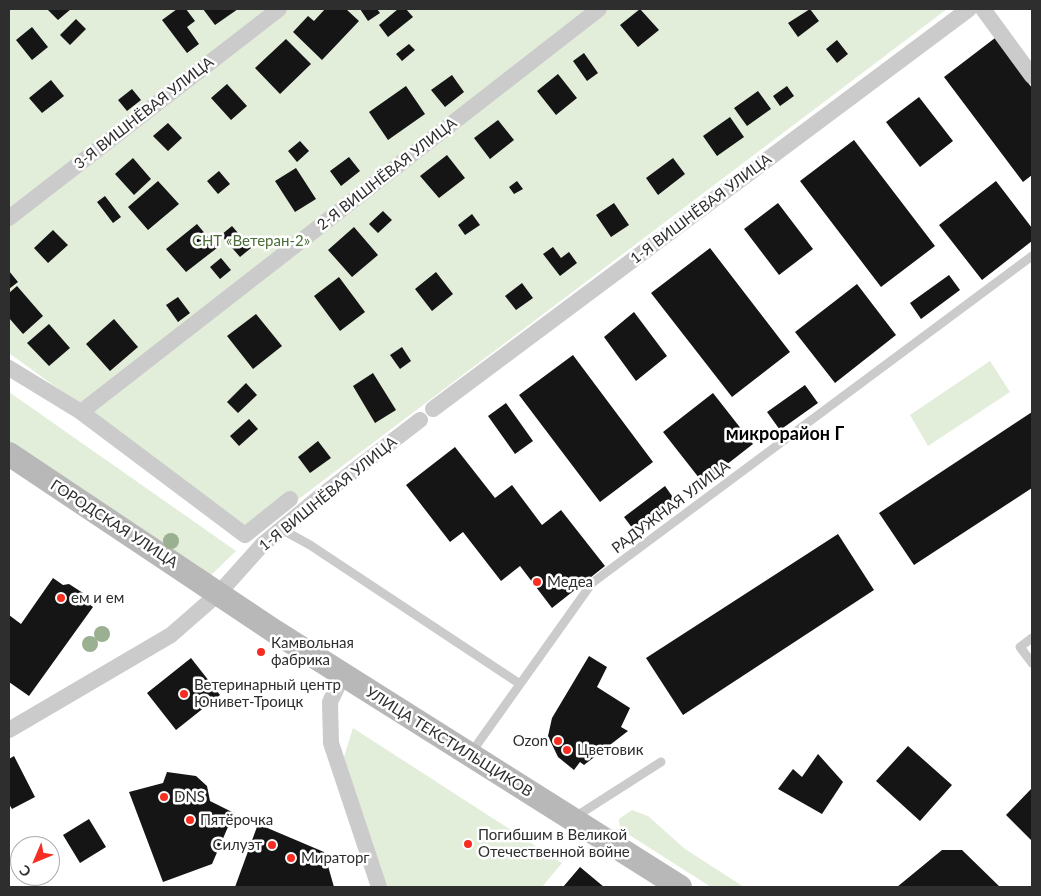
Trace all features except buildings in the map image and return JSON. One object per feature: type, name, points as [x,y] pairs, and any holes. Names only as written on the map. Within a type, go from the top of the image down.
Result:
[{"type":"main road","name":"ГОРОДСКАЯ УЛИЦА","points":[[9,454],[219,594]]},
{"type":"main road","name":"УЛИЦА ТЕКСТИЛЬЩИКОВ","points":[[219,594],[470,756],[680,887]]},
{"type":"street","name":"3-Я ВИШНЁВАЯ УЛИЦА","points":[[9,218],[279,9]]},
{"type":"street","name":"2-Я ВИШНЁВАЯ УЛИЦА","points":[[81,412],[598,9]]},
{"type":"street","name":"1-Я ВИШНЁВАЯ УЛИЦА","points":[[433,409],[969,9]]},
{"type":"street","points":[[982,9],[1032,76]]},
{"type":"street","points":[[9,368],[81,412],[245,535],[290,499]]},
{"type":"street","name":"1-Я ВИШНЁВАЯ УЛИЦА","points":[[9,730],[171,635],[219,594],[262,545],[320,496],[420,420]]},
{"type":"street","points":[[343,675],[330,702],[331,743],[379,887]]},
{"type":"lane","name":"РАДУЖНАЯ УЛИЦА","points":[[470,756],[592,582],[1032,256]]},
{"type":"lane","points":[[281,529],[310,545],[520,684]]},
{"type":"lane","points":[[1032,638],[1020,647],[1032,663]]},
{"type":"lane","points":[[572,820],[661,762]]},
{"type":"green space","name":"СНТ «Ветеран-2»","points":[[9,9],[947,9],[255,532],[9,353]]},
{"type":"green space","points":[[990,361],[1010,392],[928,446],[910,415]]},
{"type":"green space","points":[[9,392],[236,551],[207,579],[9,444]]},
{"type":"green space","points":[[353,728],[562,863],[542,887],[385,887],[344,757]]},
{"type":"green space","points":[[632,810],[648,816],[685,849],[744,887],[711,887],[620,829],[619,819]]},
{"type":"place","name":"Медеа","points":[[537,582]]},
{"type":"place","name":"ем и ем","points":[[61,598]]},
{"type":"place","name":"Камвольная фабрика","points":[[261,652]]},
{"type":"place","name":"Ветеринарный центр Юнивет-Троицк","points":[[184,694]]},
{"type":"place","name":"Ozon","points":[[558,741]]},
{"type":"place","name":"Цветовик","points":[[567,750]]},
{"type":"place","name":"DNS","points":[[164,797]]},
{"type":"place","name":"Пятёрочка","points":[[190,820]]},
{"type":"place","name":"Погибшим в Великой Отечественной войне","points":[[468,844]]},
{"type":"place","name":"Силуэт","points":[[272,845]]},
{"type":"place","name":"Мираторг","points":[[291,858]]},
{"type":"district","name":"микрорайон Г","points":[[785,434]]}]
